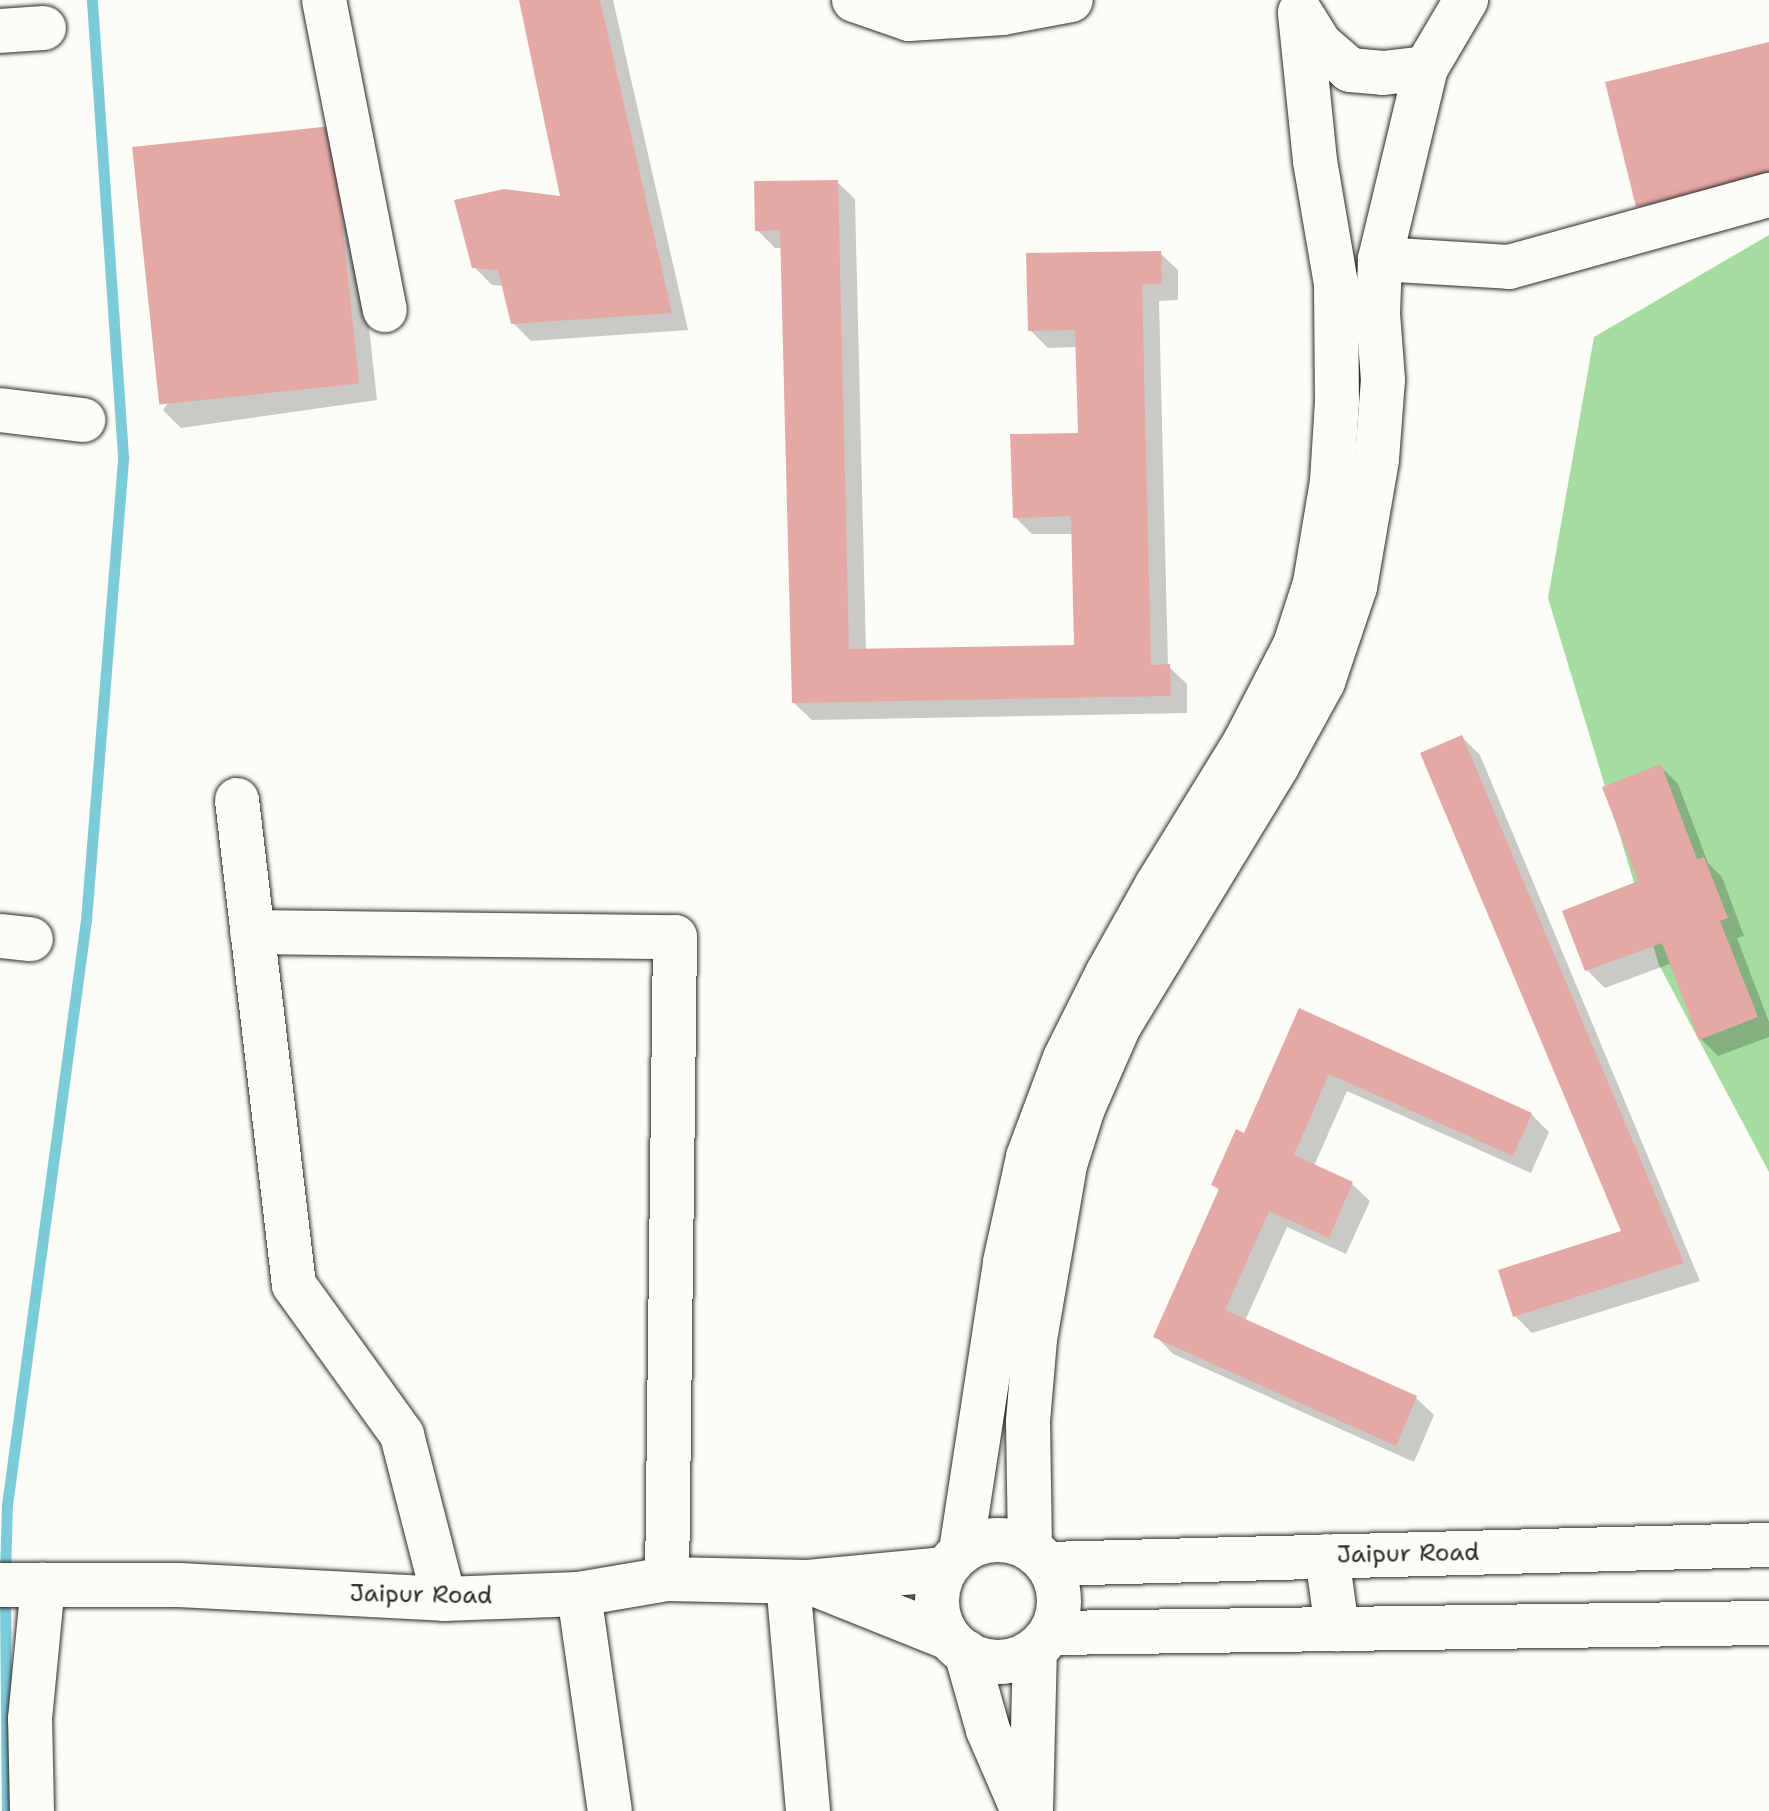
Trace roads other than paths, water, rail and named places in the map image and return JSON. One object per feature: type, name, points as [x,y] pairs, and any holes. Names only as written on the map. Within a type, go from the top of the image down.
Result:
[{"type":"street","points":[[324,0],[385,310]]},
{"type":"street","points":[[854,0],[909,19],[1003,13],[1071,0]]},
{"type":"street","points":[[1031,1811],[1044,1642],[1060,1610],[1058,1586],[1039,1556],[1028,1421],[1035,1339],[1065,1165],[1083,1108],[1119,1026],[1277,766],[1323,682],[1355,587],[1377,459],[1383,380],[1378,314],[1380,259],[1426,68],[1471,1]]},
{"type":"street","points":[[1298,7],[1319,43],[1350,70],[1383,73],[1426,68]]},
{"type":"street","points":[[1023,1811],[988,1730],[957,1645],[938,1616],[937,1592],[953,1560],[1005,1262],[1028,1157],[1065,1058],[1107,974],[1245,742],[1295,645],[1315,583],[1332,481],[1337,402],[1336,284],[1315,161],[1298,7]]},
{"type":"street","points":[[0,31],[44,28]]},
{"type":"street","points":[[1380,259],[1509,267],[1769,195]]},
{"type":"street","points":[[0,410],[83,420]]},
{"type":"street","points":[[237,800],[294,1285],[402,1435],[444,1599]]},
{"type":"street","points":[[252,932],[675,937],[667,1579]]},
{"type":"street","points":[[953,1560],[983,1541],[1007,1539],[1039,1556]]},
{"type":"street","name":"Jaipur Road","points":[[1039,1556],[1327,1556],[1769,1545]]},
{"type":"street","points":[[1327,1556],[1337,1629]]},
{"type":"street","name":"Jaipur Road","points":[[25,1585],[179,1585],[444,1599],[579,1594],[667,1579],[798,1582],[953,1560]]},
{"type":"street","points":[[798,1582],[808,1811]]},
{"type":"street","name":"Jaipur Road","points":[[798,1582],[957,1645]]},
{"type":"street","points":[[25,1585],[32,1811]]},
{"type":"street","points":[[579,1594],[610,1811]]},
{"type":"street","points":[[957,1645],[990,1662],[1014,1661],[1044,1642],[1337,1629],[1769,1623]]},
{"type":"waterway","points":[[5,1575],[7,1505],[86,920],[123,456],[92,0]]},
{"type":"waterway","points":[[5,1593],[7,1811]]}]
